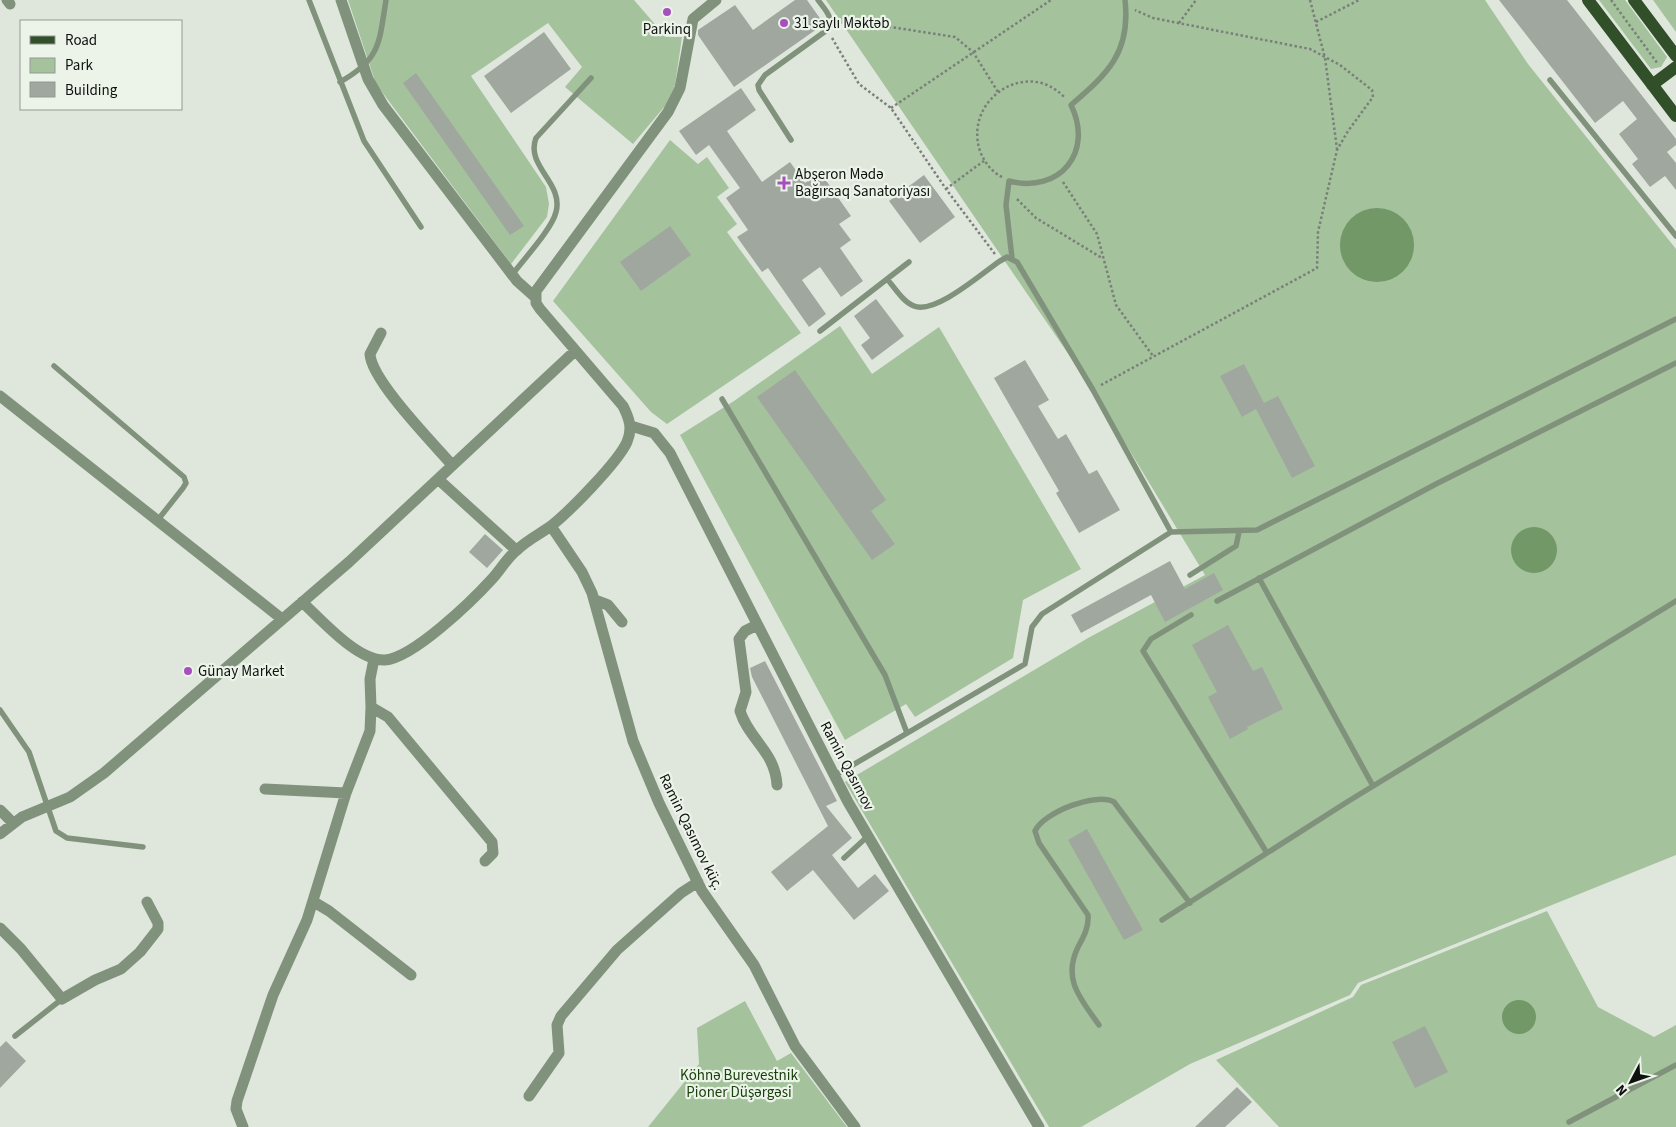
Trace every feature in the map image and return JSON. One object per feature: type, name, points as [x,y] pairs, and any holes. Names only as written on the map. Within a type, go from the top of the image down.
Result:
[{"type":"main road","points":[[1588,0],[1676,116]]},
{"type":"main road","points":[[1634,0],[1676,56]]},
{"type":"main road","points":[[1652,85],[1676,67]]},
{"type":"street","points":[[341,0],[368,79],[383,105],[523,289],[536,298]]},
{"type":"street","points":[[302,602],[350,645],[374,659],[395,658],[421,644],[485,587],[516,550],[551,526],[617,458],[627,442],[631,426],[618,398],[540,309],[536,298],[536,291],[539,283],[668,112],[680,88],[693,19],[716,0]]},
{"type":"street","points":[[381,334],[370,354],[370,361],[375,371],[397,401],[452,465]]},
{"type":"street","points":[[0,834],[13,823],[70,797],[104,773],[302,602],[438,479],[575,351]]},
{"type":"street","points":[[0,396],[282,619]]},
{"type":"street","name":"Ramin Qasımov","points":[[631,426],[654,433],[670,453],[834,776],[1039,1127]]},
{"type":"street","points":[[438,479],[516,550]]},
{"type":"street","name":"Ramin Qasımov küç.","points":[[551,526],[582,572],[594,600],[633,741],[659,803],[698,882],[709,902],[754,965],[795,1046],[855,1127]]},
{"type":"street","points":[[594,600],[608,605],[622,622]]},
{"type":"street","points":[[757,625],[745,631],[739,639],[746,692],[740,711],[749,730],[771,759],[776,770],[777,784]]},
{"type":"street","points":[[243,1127],[236,1109],[237,1102],[273,995],[314,902],[346,793],[370,731],[372,707],[370,679],[374,659]]},
{"type":"street","points":[[372,707],[388,717],[492,842],[493,853],[485,861]]},
{"type":"street","points":[[265,788],[346,793]]},
{"type":"street","points":[[0,810],[13,823]]},
{"type":"street","points":[[529,1096],[559,1052],[557,1025],[561,1016],[617,950],[681,893],[698,882]]},
{"type":"street","points":[[1,933],[31,960],[62,999],[95,980],[121,969],[140,952],[158,929],[158,923],[147,902]]},
{"type":"street","points":[[314,902],[329,911],[411,975]]},
{"type":"lane","points":[[308,0],[364,141],[421,228]]},
{"type":"lane","points":[[340,82],[364,66],[374,54],[379,42],[386,0]]},
{"type":"lane","points":[[791,140],[758,90],[758,85],[765,75],[829,27],[831,18],[818,0]]},
{"type":"lane","points":[[1126,3],[1124,32],[1116,58],[1103,78],[1071,105],[1079,129],[1079,142],[1072,160],[1059,175],[1035,184],[1009,181],[1006,205],[1012,258],[1021,267],[1094,390],[1171,532]]},
{"type":"lane","points":[[512,275],[552,222],[556,212],[557,199],[533,155],[536,138],[591,78]]},
{"type":"lane","points":[[1550,80],[1676,236]]},
{"type":"lane","points":[[887,279],[912,305],[927,308],[942,302],[1000,261],[1007,257],[1012,258]]},
{"type":"lane","points":[[820,331],[909,262]]},
{"type":"lane","points":[[834,776],[1024,664],[1032,627],[1042,614],[1171,532],[1240,532],[1257,530],[1676,319]]},
{"type":"lane","points":[[1217,601],[1436,484],[1676,364]]},
{"type":"lane","points":[[54,366],[184,477],[186,483],[158,522]]},
{"type":"lane","points":[[722,399],[885,675],[907,733]]},
{"type":"lane","points":[[1190,575],[1236,546],[1240,532]]},
{"type":"lane","points":[[1259,578],[1373,786]]},
{"type":"lane","points":[[1162,920],[1373,786],[1676,601]]},
{"type":"lane","points":[[1191,615],[1151,639],[1143,651],[1145,658],[1267,853]]},
{"type":"lane","points":[[0,710],[29,752],[56,831],[67,838],[143,847]]},
{"type":"lane","points":[[1099,1025],[1078,994],[1071,973],[1075,955],[1089,925],[1088,914],[1039,843],[1035,830],[1038,825],[1065,809],[1097,798],[1114,802],[1190,903]]},
{"type":"lane","points":[[844,858],[868,836]]},
{"type":"lane","points":[[15,1036],[62,999]]},
{"type":"lane","points":[[1569,1122],[1676,1065]]},
{"type":"path","points":[[891,108],[1051,0]]},
{"type":"path","points":[[1179,23],[1196,0]]},
{"type":"path","points":[[1310,0],[1325,58],[1337,150]]},
{"type":"path","points":[[1316,22],[1359,0]]},
{"type":"path","points":[[1611,0],[1660,67]]},
{"type":"path","points":[[1094,390],[1153,356],[1317,268],[1318,232],[1337,150],[1348,131],[1373,97],[1372,90],[1340,65],[1310,49],[1153,18],[1126,3]]},
{"type":"path","points":[[998,92],[973,52],[955,37],[860,22],[829,27],[859,84],[891,108],[946,189],[1000,261]]},
{"type":"path","points":[[1009,181],[998,175],[985,160],[978,143],[978,124],[984,106],[998,92],[1015,84],[1040,83],[1062,95],[1071,105]]},
{"type":"path","points":[[946,189],[985,160]]},
{"type":"path","points":[[1059,175],[1097,234],[1116,304],[1153,356]]},
{"type":"path","points":[[1007,188],[1036,218],[1104,259]]},
{"type":"green space","points":[[348,0],[634,0],[666,37],[682,37],[675,85],[665,106],[633,144],[565,87],[582,67],[548,23],[471,76],[546,187],[549,204],[547,217],[511,264],[376,84]]},
{"type":"green space","points":[[826,0],[1485,0],[1528,64],[1676,249],[1676,855],[1358,983],[1350,995],[1190,1064],[1081,1127],[1049,1127],[845,782],[1088,638],[1205,575],[1093,390]]},
{"type":"green space","points":[[1599,0],[1625,0],[1667,57],[1661,67],[1651,69]]},
{"type":"green space","points":[[1653,0],[1676,0],[1676,32]]},
{"type":"green space","points":[[670,140],[698,164],[707,157],[729,188],[717,197],[737,224],[727,232],[801,333],[667,424],[651,412],[553,301]]},
{"type":"green space","points":[[840,326],[872,374],[939,327],[1081,569],[1023,600],[1013,658],[915,717],[906,704],[845,740],[680,435],[734,401]]},
{"type":"green space","points":[[1547,911],[1598,1007],[1654,1037],[1676,1025],[1676,1127],[1279,1127],[1216,1060],[1353,997],[1361,985]]},
{"type":"green space","name":"Köhnə Burevestnik Pioner Düşərgəsi","points":[[745,1001],[777,1061],[791,1053],[847,1127],[648,1127],[699,1064],[697,1028]]},
{"type":"shaded area","points":[[1370,208],[1384,208],[1398,214],[1408,224],[1414,238],[1414,252],[1408,266],[1398,276],[1384,282],[1370,282],[1356,276],[1346,266],[1340,252],[1340,238],[1346,224],[1356,214]]},
{"type":"shaded area","points":[[1534,527],[1547,531],[1553,537],[1557,550],[1553,563],[1547,569],[1534,573],[1521,569],[1515,563],[1511,550],[1515,537],[1521,531]]},
{"type":"shaded area","points":[[1519,1000],[1531,1005],[1536,1017],[1531,1029],[1519,1034],[1507,1029],[1502,1017],[1507,1005]]},
{"type":"building","points":[[795,0],[807,0],[824,24],[734,87],[698,35],[698,30],[735,5],[753,30]]},
{"type":"building","points":[[1499,0],[1567,0],[1676,139],[1676,145],[1667,152],[1676,163],[1676,190],[1665,176],[1650,187],[1632,164],[1638,159],[1619,134],[1637,119],[1623,101],[1595,123]]},
{"type":"building","points":[[544,32],[571,69],[511,113],[484,76]]},
{"type":"building","points":[[416,73],[524,226],[510,235],[403,83]]},
{"type":"building","points":[[741,88],[756,110],[727,131],[762,182],[790,162],[805,183],[820,172],[851,216],[839,224],[851,240],[840,248],[863,281],[841,297],[820,267],[802,280],[826,314],[809,327],[768,268],[762,272],[737,237],[748,230],[726,198],[740,188],[709,145],[696,155],[679,131]]},
{"type":"building","points":[[924,175],[955,217],[920,243],[889,201]]},
{"type":"building","points":[[670,226],[691,255],[641,291],[620,262]]},
{"type":"building","points":[[876,299],[904,336],[872,360],[861,345],[870,338],[854,316]]},
{"type":"building","points":[[1025,360],[1049,400],[1038,406],[1058,439],[1066,434],[1089,474],[1097,470],[1120,510],[1079,533],[1056,493],[1059,491],[994,378]]},
{"type":"building","points":[[1244,364],[1264,403],[1278,396],[1315,466],[1292,478],[1256,409],[1242,417],[1220,376]]},
{"type":"building","points":[[795,370],[886,500],[871,511],[895,544],[872,560],[757,397]]},
{"type":"building","points":[[485,534],[503,550],[487,568],[469,552]]},
{"type":"building","points":[[1170,561],[1185,589],[1214,573],[1223,590],[1165,622],[1151,595],[1081,633],[1071,615]]},
{"type":"building","points":[[1228,625],[1253,671],[1262,667],[1283,709],[1247,727],[1248,729],[1230,739],[1208,697],[1217,692],[1192,645]]},
{"type":"building","points":[[765,661],[837,801],[826,806],[852,838],[832,855],[858,888],[875,874],[889,891],[854,920],[813,870],[787,891],[771,872],[828,826],[752,677],[750,668]]},
{"type":"building","points":[[1087,829],[1143,930],[1124,940],[1068,840]]},
{"type":"building","points":[[1425,1026],[1448,1072],[1415,1088],[1392,1042]]},
{"type":"building","points":[[6,1041],[26,1061],[0,1088],[0,1047]]},
{"type":"building","points":[[1237,1087],[1252,1102],[1225,1127],[1195,1127]]},
{"type":"place","name":"Parkinq","points":[[667,12]]},
{"type":"place","name":"31 saylı Məktəb","points":[[784,23]]},
{"type":"place","name":"Abşeron Mədə Bağırsaq Sanatoriyası","points":[[784,183]]},
{"type":"place","name":"Günay Market","points":[[188,671]]}]
